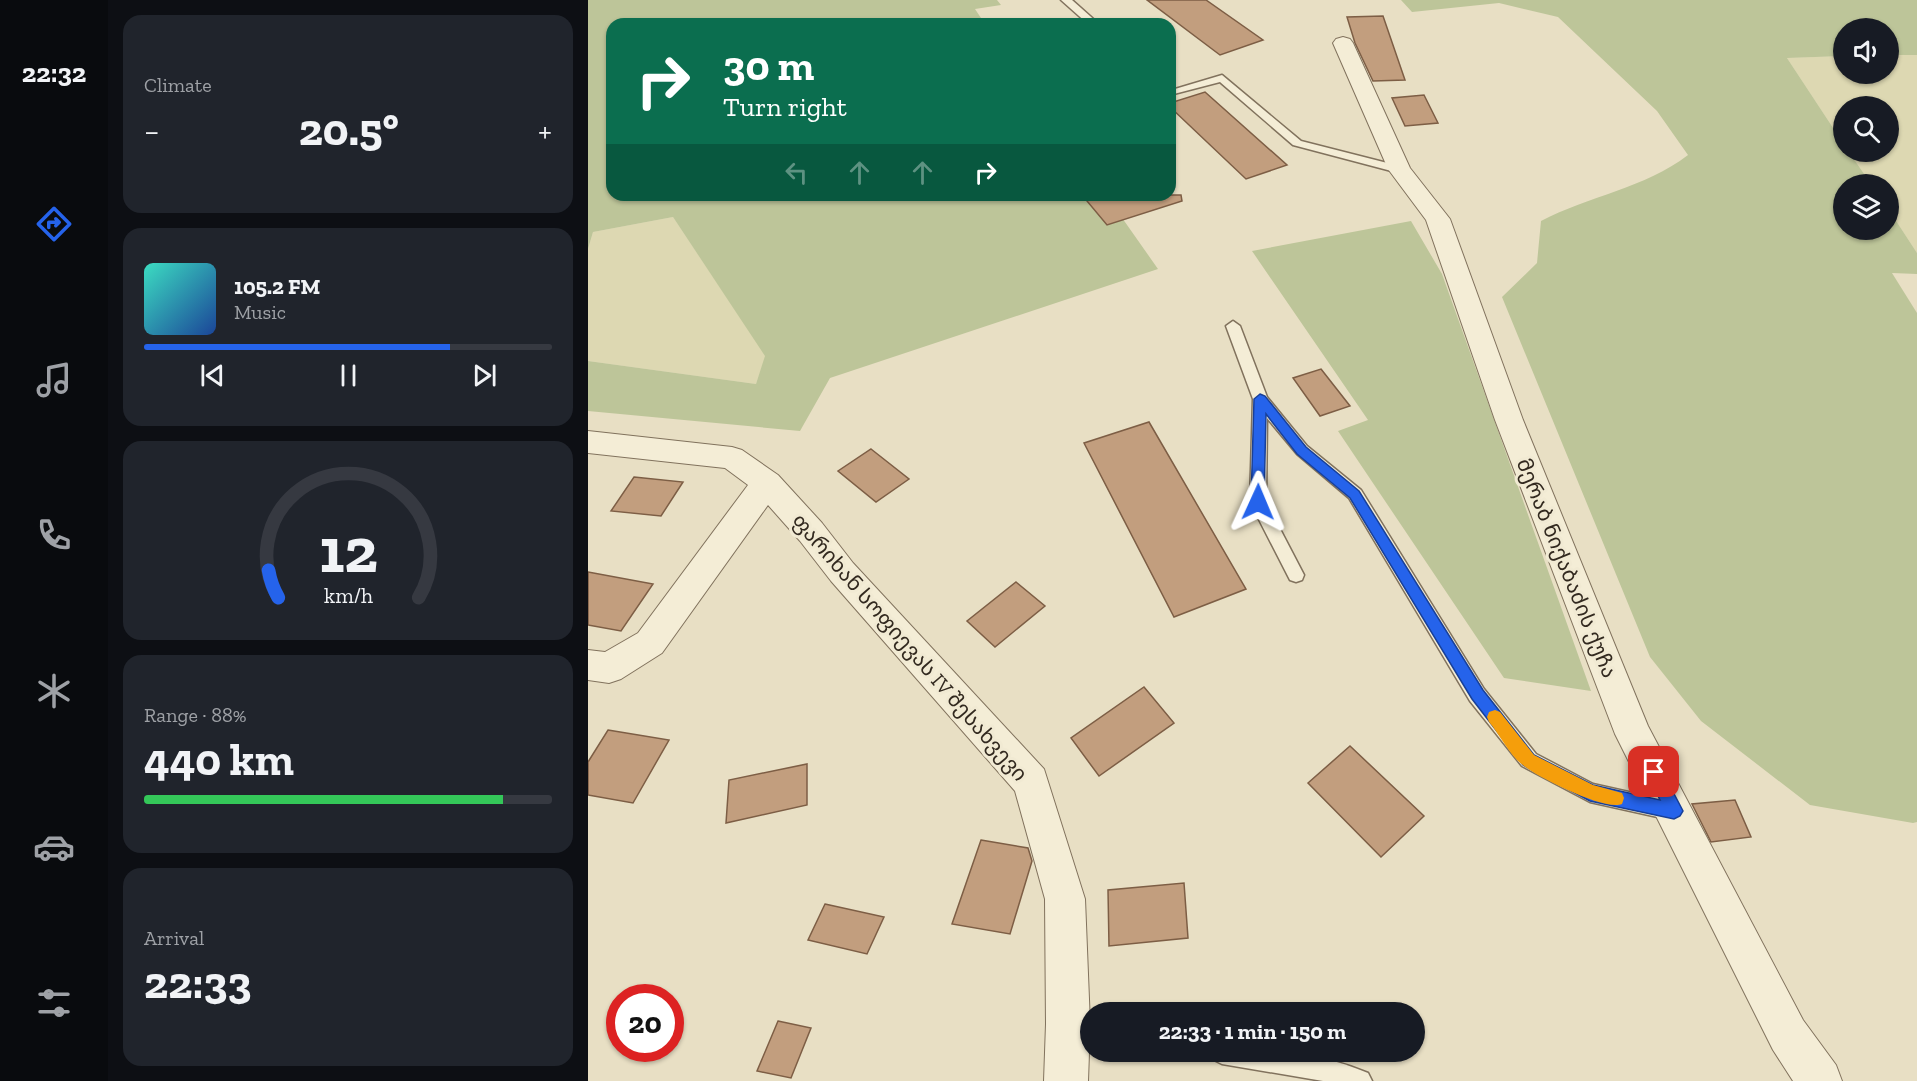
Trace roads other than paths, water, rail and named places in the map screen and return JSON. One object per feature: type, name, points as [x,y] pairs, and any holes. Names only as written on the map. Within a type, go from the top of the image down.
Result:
[{"type":"street","name":"მერაბ ნიქაბაძის ქუჩა","points":[[1343,44],[1399,169],[1438,219],[1509,420],[1634,734],[1788,1035],[1820,1081]]},
{"type":"street","name":"ფარიხან სოფიევას IV შესახვევი","points":[[588,442],[732,458],[766,483],[811,532],[850,581],[1031,782],[1065,899],[1079,1026],[1066,1081]]},
{"type":"street","points":[[588,665],[609,668],[650,643],[766,483]]},
{"type":"lane","points":[[1066,0],[1087,18]]},
{"type":"lane","points":[[1176,92],[1222,78],[1297,143],[1399,169]]},
{"type":"lane","points":[[1233,326],[1260,399],[1302,450],[1355,494],[1477,694],[1528,760],[1590,793],[1674,811]]},
{"type":"lane","points":[[1260,399],[1258,502],[1296,575]]},
{"type":"lane","points":[[1280,1062],[1338,1072],[1360,1081]]}]
